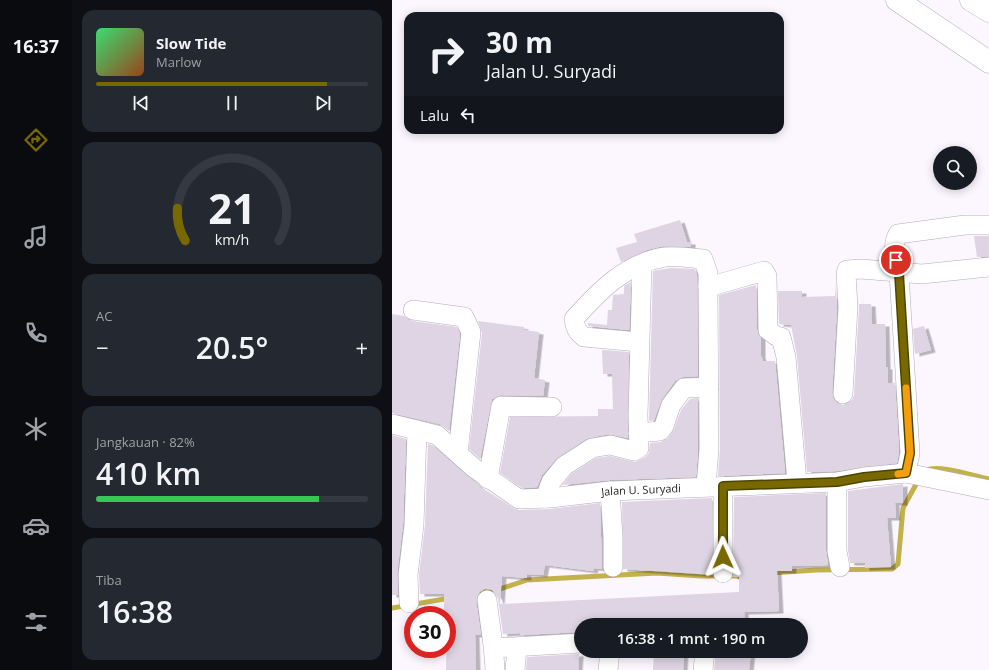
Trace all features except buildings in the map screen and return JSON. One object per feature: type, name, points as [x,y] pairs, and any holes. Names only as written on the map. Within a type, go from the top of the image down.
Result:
[{"type":"main road","points":[[897,0],[989,62]]},
{"type":"main road","points":[[971,0],[989,11]]},
{"type":"street","points":[[909,474],[910,453],[899,273],[893,246],[898,234],[965,225],[989,225]]},
{"type":"street","points":[[640,342],[584,337],[579,334],[575,327],[574,319],[621,273],[642,264],[666,257],[703,259],[708,273],[709,387],[715,486],[724,573]]},
{"type":"street","points":[[545,498],[551,482],[564,466],[597,446],[610,445],[636,451],[640,447],[638,433],[642,264]]},
{"type":"street","points":[[843,394],[848,307],[846,271],[849,269],[861,269],[899,273],[933,274],[989,267]]},
{"type":"street","points":[[708,287],[764,271],[767,274],[769,295],[768,330],[776,336],[781,337],[786,356],[797,482]]},
{"type":"street","points":[[413,310],[464,317],[470,327],[471,332],[458,453]]},
{"type":"street","points":[[638,433],[658,432],[662,430],[671,405],[684,388],[709,387]]},
{"type":"street","points":[[488,479],[501,406],[552,408]]},
{"type":"street","name":"Jalan U. Suryadi","points":[[392,424],[437,435],[444,443],[488,479],[519,498],[545,498],[610,491],[797,482],[837,482],[864,477],[909,474],[956,485],[989,490]]},
{"type":"street","points":[[409,603],[408,575],[415,509],[417,430]]},
{"type":"street","points":[[837,482],[836,551],[840,567]]},
{"type":"street","points":[[610,491],[613,567]]},
{"type":"street","points":[[487,600],[490,634],[494,648],[495,670]]},
{"type":"street","points":[[494,648],[517,648],[574,644]]},
{"type":"street","points":[[515,670],[517,648]]},
{"type":"street","points":[[608,670],[609,658]]},
{"type":"street","points":[[703,670],[704,658]]},
{"type":"waterway","points":[[925,471],[938,468],[989,479]]},
{"type":"waterway","points":[[771,573],[816,570],[892,569],[898,564],[903,508],[919,479]]},
{"type":"waterway","points":[[474,593],[503,588],[527,580],[657,573],[701,576],[739,576]]},
{"type":"waterway","points":[[392,608],[450,598]]},
{"type":"slow traffic","points":[[898,474],[906,473],[910,453],[906,388]]},
{"type":"route","points":[[723,557],[723,486],[797,482],[837,482],[864,477],[906,473],[910,453],[899,273],[896,260]]}]
